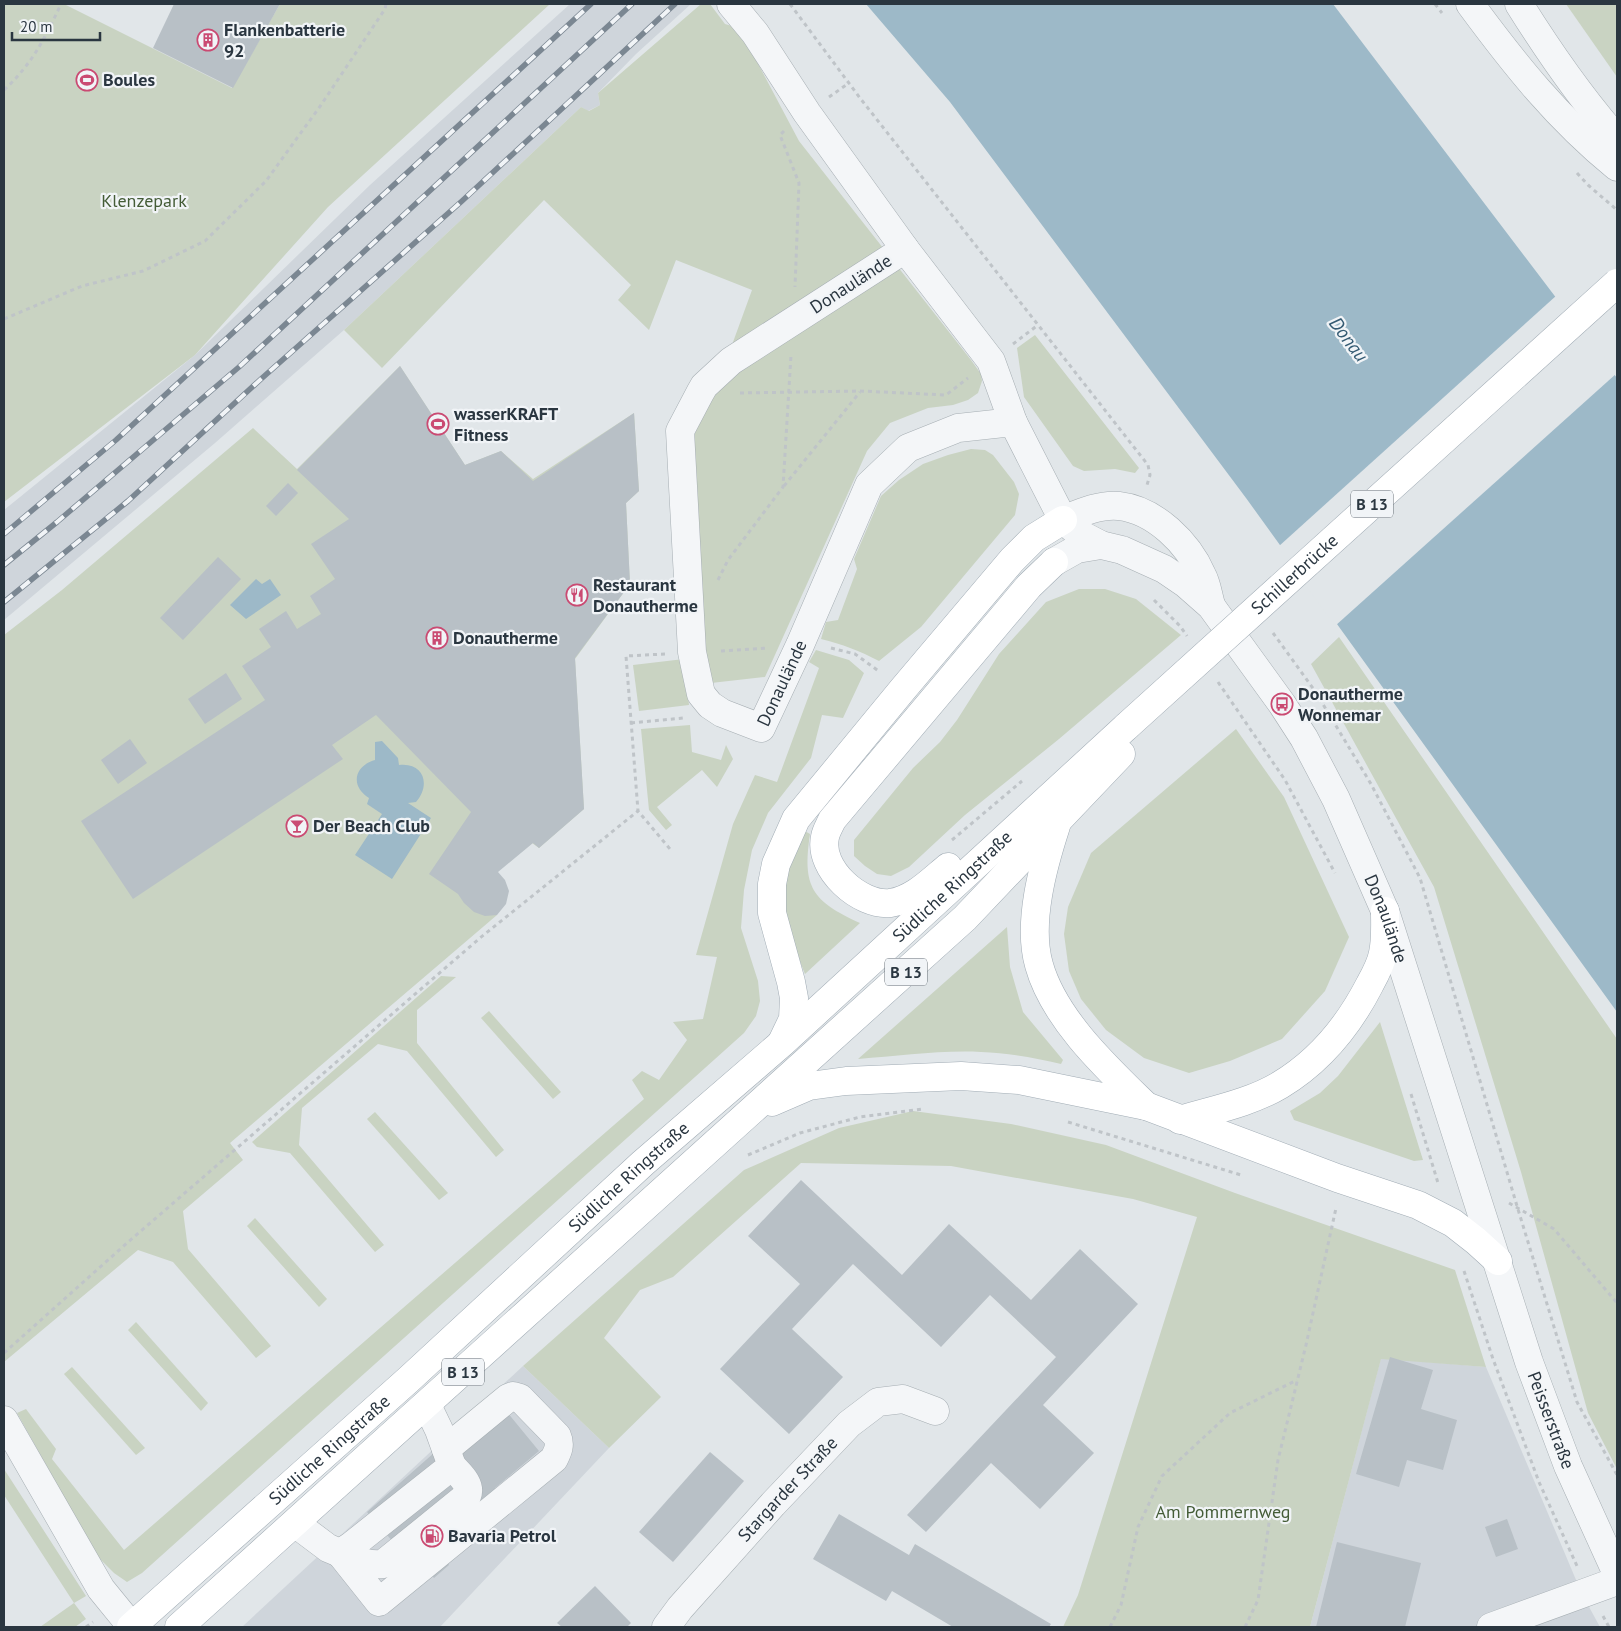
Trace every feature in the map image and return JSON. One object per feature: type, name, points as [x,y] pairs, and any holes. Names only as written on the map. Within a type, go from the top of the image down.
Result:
[{"type":"main road","name":"Schillerbrücke","points":[[1132,732],[1617,283]]},
{"type":"main road","name":"Schillerbrücke","points":[[1132,732],[1617,303]]},
{"type":"main road","points":[[782,1043],[793,1020],[794,998],[772,912],[772,884],[776,864],[796,820],[902,689],[1012,560],[1034,538],[1063,520]]},
{"type":"main road","points":[[1026,818],[999,826],[981,838],[908,898],[889,903],[862,896],[848,887],[834,875],[826,855],[824,838],[832,820],[1029,586],[1054,562]]},
{"type":"main road","name":"Südliche Ringstraße","points":[[132,1627],[408,1380],[643,1163],[782,1043],[1026,818],[1132,732]]},
{"type":"main road","name":"Südliche Ringstraße","points":[[180,1627],[965,918],[1058,820],[1132,732]]},
{"type":"main road","points":[[1058,820],[1047,853],[1038,900],[1035,929],[1039,964],[1053,997],[1074,1029],[1098,1058],[1146,1106]]},
{"type":"main road","points":[[1180,1120],[1249,1100],[1279,1085],[1306,1067],[1330,1044],[1362,1000],[1375,975],[1383,954],[1386,936],[1385,911]]},
{"type":"main road","points":[[747,1116],[809,1086],[846,1081],[961,1076],[1019,1080],[1146,1106],[1336,1178],[1418,1205],[1453,1223],[1498,1261]]},
{"type":"street","name":"Donaulände","points":[[731,4],[755,33],[807,113],[905,249],[991,361],[1013,422],[1063,520]]},
{"type":"street","points":[[1470,4],[1538,91],[1574,130],[1617,166]]},
{"type":"street","points":[[1519,4],[1565,74],[1595,114],[1617,139]]},
{"type":"street","name":"Donaulände","points":[[905,249],[731,361],[700,393],[680,431],[692,652],[701,694],[710,705],[722,712],[762,728],[869,485],[908,448],[958,428],[1013,422]]},
{"type":"street","points":[[1063,520],[1088,510],[1118,506],[1154,519],[1172,533],[1189,551],[1203,576],[1211,606]]},
{"type":"street","points":[[1063,520],[1080,534],[1101,545],[1122,550],[1164,569],[1186,584],[1211,606]]},
{"type":"street","points":[[1054,562],[1062,541],[1063,520]]},
{"type":"street","points":[[1054,562],[1077,549],[1101,545]]},
{"type":"street","name":"Donaulände","points":[[1211,606],[1282,704],[1304,738],[1336,799],[1385,911],[1498,1261]]},
{"type":"street","name":"Peisserstraße","points":[[1498,1261],[1529,1362],[1568,1466],[1617,1574]]},
{"type":"street","points":[[340,1553],[379,1602],[554,1459],[560,1443],[557,1436],[520,1398],[513,1396],[502,1402],[449,1457]]},
{"type":"street","name":"Stargarder Straße","points":[[666,1627],[680,1608],[773,1504],[849,1424],[878,1402],[903,1400],[935,1411]]},
{"type":"street","points":[[296,1524],[328,1548],[365,1563],[383,1564],[467,1496],[466,1483],[449,1457],[440,1430],[427,1405]]},
{"type":"street","points":[[4,1420],[101,1589],[132,1627]]},
{"type":"street","points":[[1491,1627],[1617,1581]]},
{"type":"path","points":[[4,90],[19,76],[41,46],[61,4]]},
{"type":"path","points":[[4,319],[82,286],[143,271],[205,241],[266,181],[322,106],[385,9],[386,4]]},
{"type":"path","points":[[790,4],[860,98],[1148,465],[1150,475],[1136,511]]},
{"type":"path","points":[[700,393],[860,391],[946,395],[1038,325]]},
{"type":"path","points":[[783,487],[860,391]]},
{"type":"path","points":[[1152,598],[1180,626],[1191,642]]},
{"type":"path","points":[[670,849],[638,811],[626,656],[800,645]]},
{"type":"path","points":[[1213,674],[1285,780],[1337,877]]},
{"type":"path","points":[[631,723],[689,717],[710,705]]},
{"type":"path","points":[[4,1353],[127,1243],[480,938],[638,811]]},
{"type":"path","points":[[1409,1088],[1435,1174],[1453,1223]]},
{"type":"path","points":[[743,1157],[800,1132],[860,1116],[928,1108]]},
{"type":"path","points":[[1067,1121],[1243,1176]]},
{"type":"path","points":[[1245,1627],[1258,1600],[1278,1460],[1337,1205]]},
{"type":"path","points":[[1517,1206],[1554,1229],[1617,1303]]},
{"type":"path","points":[[1464,1269],[1493,1359],[1539,1482],[1589,1591],[1609,1627]]},
{"type":"path","points":[[1110,1627],[1121,1605],[1138,1527],[1162,1476],[1230,1413],[1298,1380]]},
{"type":"path","points":[[1577,1402],[1617,1475]]},
{"type":"shaded area","points":[[570,4],[691,4],[636,54],[598,93],[600,105],[588,111],[581,107],[344,330],[215,443],[4,620],[4,510],[195,355],[370,185]]},
{"type":"shaded area","points":[[1381,1358],[1486,1367],[1582,1594],[1600,1627],[1310,1627]]},
{"type":"shaded area","points":[[523,1366],[609,1448],[440,1627],[242,1627]]},
{"type":"green space","name":"Klenzepark","points":[[4,4],[64,4],[232,88],[280,4],[550,4],[328,207],[195,355],[4,502]]},
{"type":"green space","points":[[701,4],[710,4],[725,24],[739,28],[799,141],[971,360],[981,374],[982,381],[978,393],[968,400],[953,405],[928,408],[890,423],[867,451],[765,677],[711,683],[703,672],[693,441],[702,407],[717,386],[752,290],[676,260],[649,330],[618,300],[631,285],[544,200],[382,368],[344,330],[581,107],[589,111],[600,105],[598,93]]},
{"type":"green space","points":[[1566,4],[1617,4],[1617,77]]},
{"type":"green space","points":[[1035,335],[1139,468],[1135,473],[1115,469],[1084,471],[1073,466],[1024,397],[1017,348]]},
{"type":"green space","points":[[400,366],[465,465],[501,451],[533,479],[634,413],[639,491],[626,503],[630,584],[575,659],[584,809],[539,848],[532,843],[498,871],[497,915],[230,1143],[243,1160],[183,1211],[188,1249],[271,1346],[256,1358],[173,1262],[138,1250],[4,1362],[4,635],[62,590],[253,428],[297,469]]},
{"type":"green space","points":[[971,449],[985,450],[993,455],[1014,482],[1019,494],[1015,515],[921,627],[879,661],[851,648],[821,639],[826,622],[838,620],[857,569],[854,559],[881,496],[899,480],[923,464]]},
{"type":"green space","points":[[1079,589],[1105,589],[1136,599],[1181,635],[1059,739],[965,815],[909,867],[891,876],[877,874],[865,866],[854,856],[854,840],[913,768],[940,742],[957,720],[999,654],[1046,602]]},
{"type":"green space","points":[[1339,637],[1617,1039],[1617,1469],[1588,1413],[1521,1172],[1434,887],[1311,664]]},
{"type":"green space","points":[[816,650],[849,660],[864,673],[843,718],[822,715],[811,758],[768,813],[752,850],[744,890],[741,928],[758,981],[760,1001],[756,1016],[744,1033],[142,1573],[127,1582],[114,1573],[97,1556],[17,1413],[26,1409],[56,1449],[52,1459],[124,1550],[644,1099],[632,1080],[642,1071],[659,1080],[687,1040],[673,1022],[703,1019],[717,957],[696,955],[733,824],[755,775],[777,782],[819,668],[809,662]]},
{"type":"green space","points":[[684,659],[689,705],[639,711],[633,665]]},
{"type":"green space","points":[[690,725],[692,752],[721,760],[726,745],[733,759],[717,787],[702,770],[657,807],[672,825],[666,830],[649,810],[641,729]]},
{"type":"green space","points":[[1236,729],[1284,797],[1349,937],[1325,991],[1282,1039],[1230,1061],[1189,1073],[1144,1058],[1106,1030],[1081,999],[1069,971],[1064,934],[1068,907],[1091,853]]},
{"type":"green space","points":[[803,830],[810,834],[808,867],[814,890],[831,907],[860,923],[805,974],[790,933],[784,905],[785,876],[790,858]]},
{"type":"green space","points":[[1007,927],[1010,967],[1023,1012],[1063,1060],[1061,1064],[1012,1055],[966,1052],[858,1059]]},
{"type":"green space","points":[[441,976],[456,977],[417,1010],[417,1043],[504,1150],[496,1157],[407,1051],[378,1044],[302,1108],[299,1145],[384,1245],[375,1252],[290,1153],[257,1147],[252,1142]]},
{"type":"green space","points":[[489,1011],[561,1092],[553,1099],[481,1018]]},
{"type":"green space","points":[[1380,1022],[1423,1160],[1414,1161],[1294,1120],[1290,1111],[1320,1093],[1338,1076]]},
{"type":"green space","name":"Am Pommernweg","points":[[913,1111],[1011,1124],[1106,1145],[1235,1193],[1455,1270],[1486,1367],[1381,1359],[1310,1627],[1063,1627],[1078,1595],[1197,1217],[1133,1199],[951,1166],[801,1163],[673,1277],[640,1290],[604,1338],[661,1397],[609,1448],[523,1366],[744,1170],[839,1128]]},
{"type":"green space","points":[[375,1112],[448,1193],[439,1200],[367,1119]]},
{"type":"green space","points":[[255,1218],[327,1299],[319,1307],[247,1226]]},
{"type":"green space","points":[[136,1322],[208,1403],[201,1411],[128,1330]]},
{"type":"green space","points":[[72,1367],[145,1448],[136,1455],[64,1374]]},
{"type":"green space","points":[[4,1469],[86,1596],[74,1603],[4,1495]]},
{"type":"green space","points":[[74,1603],[86,1619],[75,1627],[40,1627]]},
{"type":"water","name":"Donau","points":[[866,4],[1333,4],[1617,378],[1617,1012],[1246,498],[950,102]]},
{"type":"water","points":[[256,579],[262,584],[270,579],[281,595],[246,619],[230,605]]},
{"type":"water","points":[[382,741],[398,758],[399,765],[408,765],[419,771],[424,782],[421,795],[416,802],[408,803],[431,818],[392,879],[355,855],[382,814],[367,804],[369,798],[359,788],[357,777],[363,767],[375,760],[375,742]]},
{"type":"pier","points":[[1557,295],[1617,373],[1335,626],[1278,547]]},
{"type":"building","name":"Flankenbatterie 92","points":[[174,4],[280,4],[233,88],[153,48]]},
{"type":"building","name":"Donautherme","points":[[400,366],[465,465],[501,451],[533,481],[634,413],[639,491],[626,503],[630,584],[575,658],[584,809],[539,848],[533,843],[498,872],[505,880],[509,891],[506,904],[497,915],[485,916],[474,912],[458,894],[429,874],[471,812],[376,715],[332,745],[343,759],[133,899],[81,821],[265,700],[242,666],[271,647],[259,629],[286,611],[297,629],[321,614],[310,596],[335,579],[311,544],[349,519],[297,470]]},
{"type":"building","points":[[288,483],[298,493],[276,516],[266,506]]},
{"type":"building","points":[[218,557],[241,579],[183,640],[160,618]]},
{"type":"building","points":[[226,673],[242,699],[205,724],[188,699]]},
{"type":"building","points":[[130,739],[147,763],[118,784],[101,760]]},
{"type":"building","points":[[801,1180],[902,1275],[949,1224],[1031,1300],[1080,1249],[1138,1304],[1043,1405],[1094,1453],[1040,1509],[991,1463],[926,1532],[907,1515],[1056,1357],[990,1295],[941,1347],[853,1264],[792,1329],[843,1377],[789,1434],[720,1369],[800,1284],[748,1236]]},
{"type":"building","points":[[1390,1357],[1433,1370],[1421,1409],[1457,1420],[1443,1470],[1407,1460],[1399,1487],[1356,1474]]},
{"type":"building","name":"Bavaria Petrol","points":[[502,1406],[539,1451],[495,1488],[511,1507],[447,1561],[449,1565],[434,1578],[427,1570],[400,1593],[386,1577],[408,1559],[367,1512],[452,1437]]},
{"type":"building","points":[[710,1452],[744,1481],[673,1562],[639,1532]]},
{"type":"building","points":[[839,1514],[909,1555],[915,1544],[1051,1624],[1049,1627],[953,1627],[892,1591],[886,1601],[813,1559]]},
{"type":"building","points":[[1507,1519],[1518,1549],[1496,1557],[1485,1527]]},
{"type":"building","points":[[1337,1542],[1421,1563],[1405,1627],[1316,1627]]},
{"type":"building","points":[[595,1586],[631,1623],[627,1627],[562,1627],[557,1623]]},
{"type":"railway","points":[[4,534],[116,440],[591,4]]},
{"type":"railway","points":[[4,565],[239,367],[632,4]]},
{"type":"railway","points":[[4,602],[128,501],[261,379],[462,201],[675,4]]},
{"type":"place","name":"Flankenbatterie 92","points":[[208,40]]},
{"type":"place","name":"Boules","points":[[87,80]]},
{"type":"place","name":"wasserKRAFT Fitness","points":[[438,424]]},
{"type":"place","name":"Restaurant Donautherme","points":[[577,595]]},
{"type":"place","name":"Donautherme","points":[[437,638]]},
{"type":"place","name":"Donautherme Wonnemar","points":[[1282,704]]},
{"type":"place","name":"Der Beach Club","points":[[297,826]]},
{"type":"place","name":"Bavaria Petrol","points":[[432,1536]]}]
